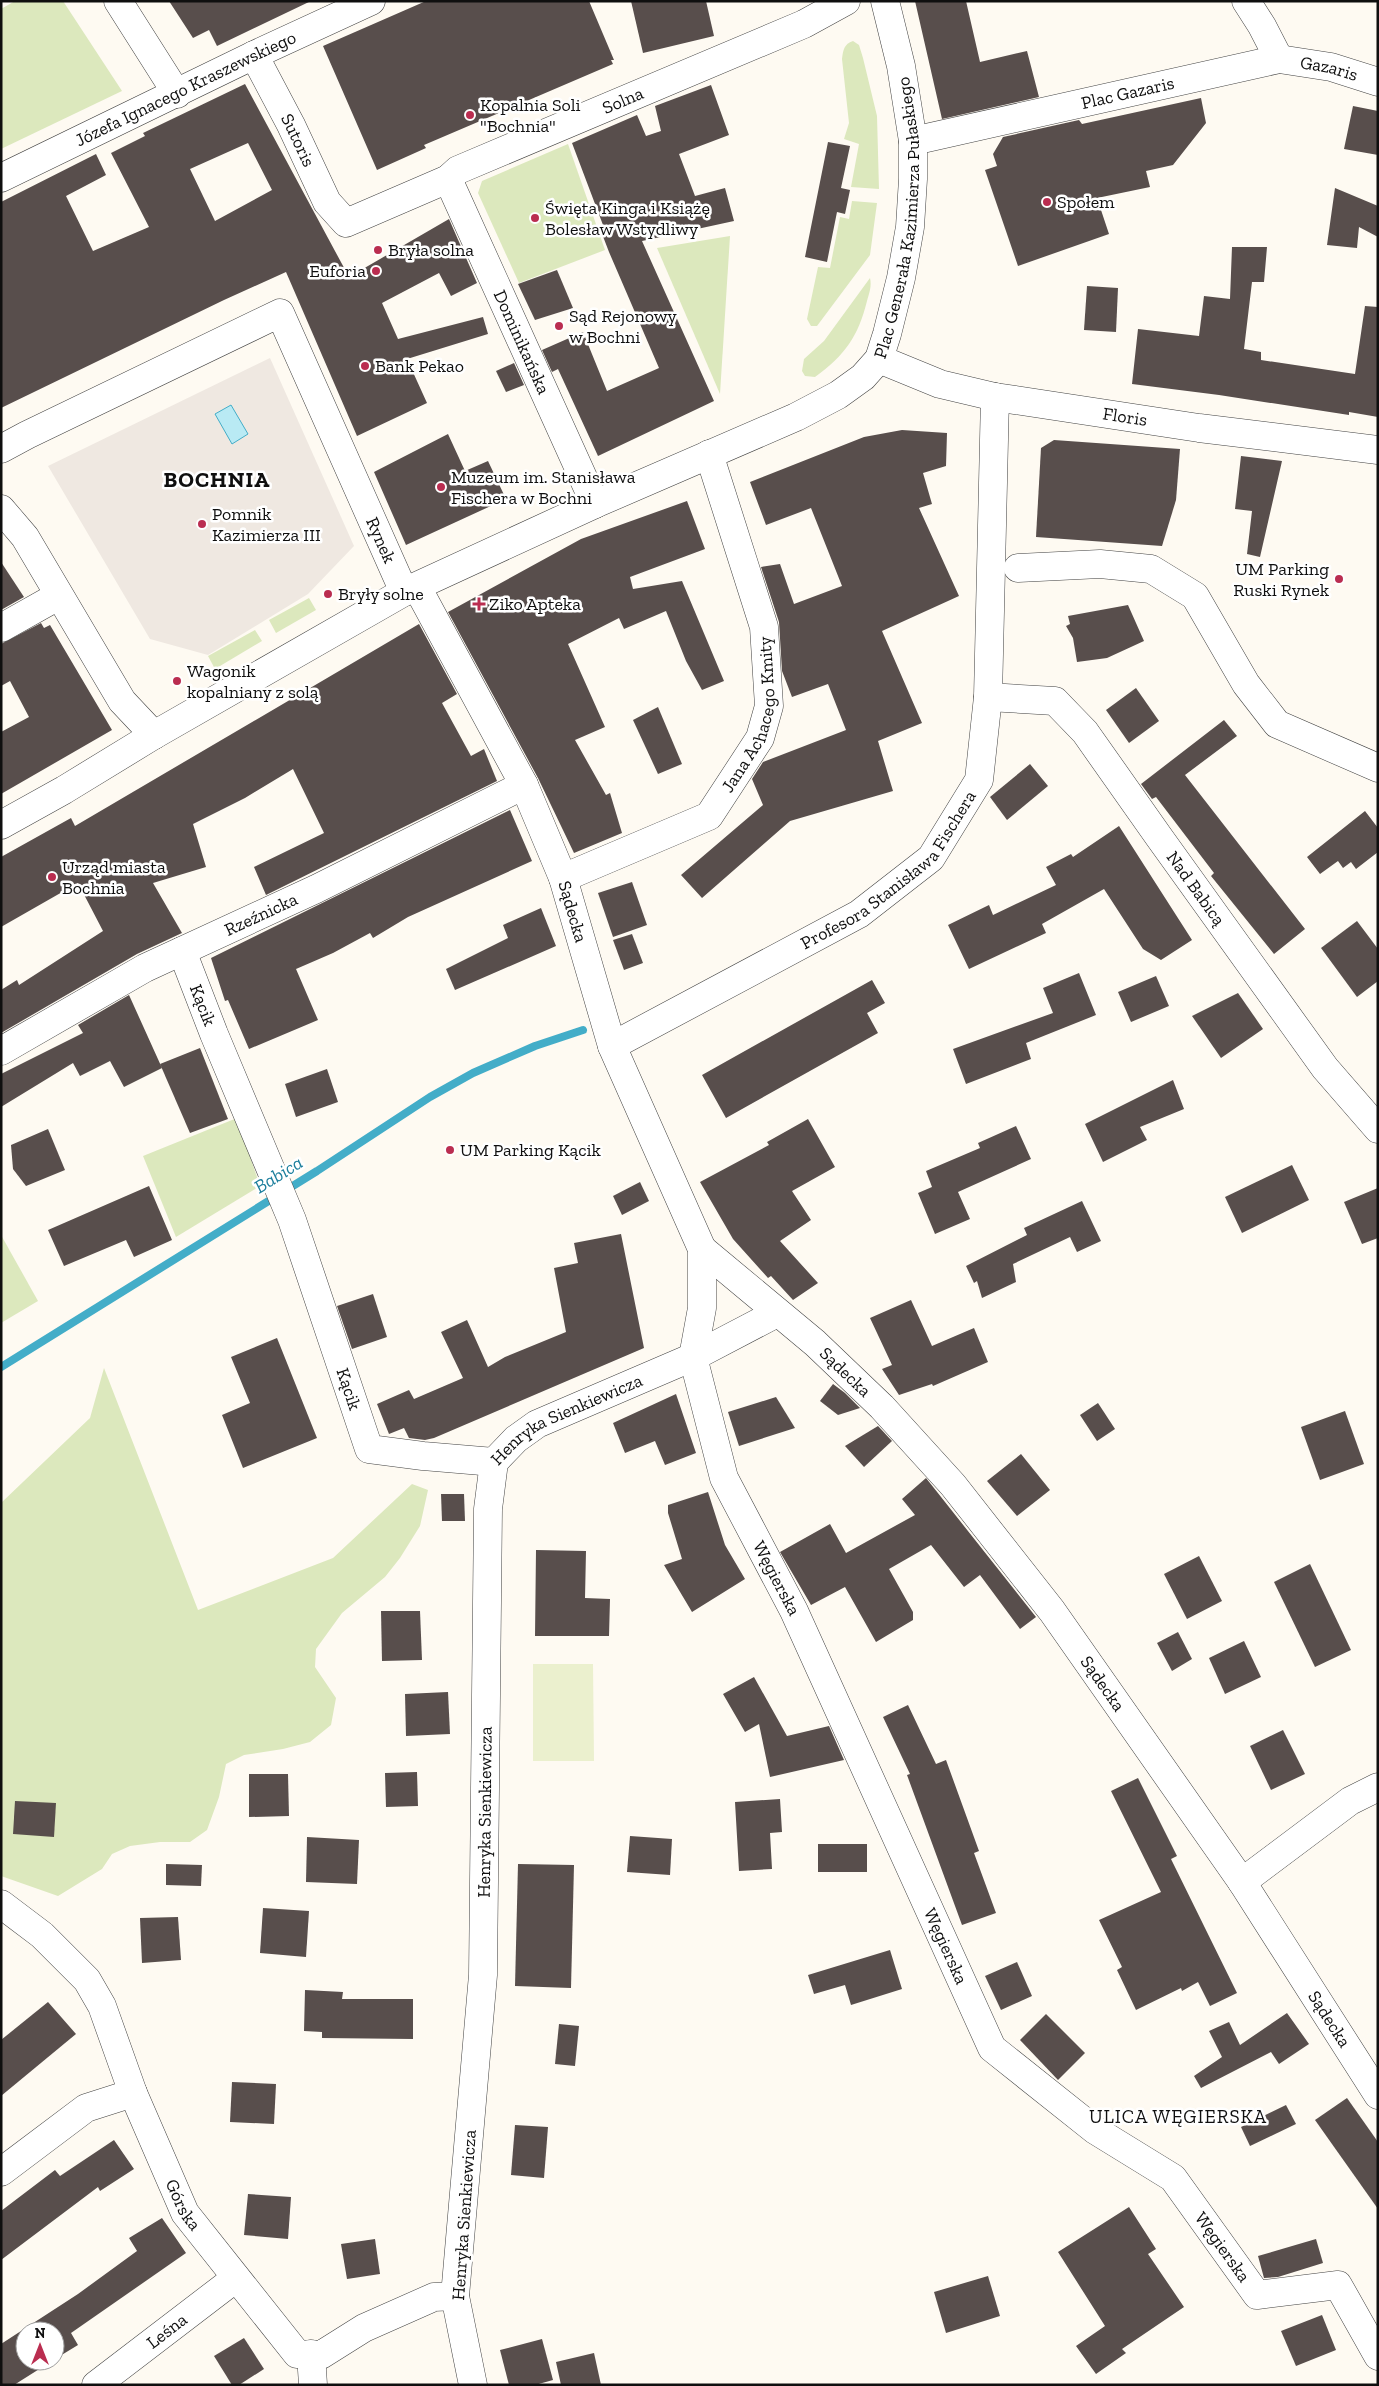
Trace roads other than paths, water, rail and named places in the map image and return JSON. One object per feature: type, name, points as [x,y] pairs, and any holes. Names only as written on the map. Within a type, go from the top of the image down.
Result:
[{"type":"street","points":[[118,1],[177,94]]},
{"type":"street","name":"Józefa Ignacego Kraszewskiego","points":[[1,178],[254,55],[371,1]]},
{"type":"street","name":"Solna","points":[[346,223],[448,179],[458,170],[804,24],[846,1]]},
{"type":"street","name":"Plac Generała Kazimierza Pułaskiego","points":[[410,589],[838,395],[863,376],[879,359],[901,278],[910,227],[913,141],[901,66],[885,1]]},
{"type":"street","points":[[1246,1],[1262,26],[1279,59]]},
{"type":"street","name":"Sutoris","points":[[254,55],[291,125],[327,202],[346,223]]},
{"type":"street","name":"Plac Gazaris","points":[[913,141],[1279,59]]},
{"type":"street","name":"Gazaris","points":[[1279,59],[1331,67],[1378,82]]},
{"type":"street","name":"Dominikańska","points":[[448,179],[595,504]]},
{"type":"street","name":"Rynek","points":[[1,449],[280,313],[410,589]]},
{"type":"street","name":"Floris","points":[[879,359],[940,384],[995,397],[1199,428],[1378,450]]},
{"type":"street","name":"Profesora Stanisława Fischera","points":[[612,1046],[859,914],[932,858],[979,780],[988,697],[995,397]]},
{"type":"street","name":"Jana Achacego Kmity","points":[[563,878],[709,816],[760,738],[769,706],[764,628],[709,454]]},
{"type":"street","points":[[1,510],[25,537],[58,596],[122,701],[154,735]]},
{"type":"street","points":[[1018,568],[1100,564],[1151,569],[1195,596],[1246,684],[1277,724],[1378,768]]},
{"type":"street","points":[[1,826],[72,786],[154,735],[410,589]]},
{"type":"street","name":"Sądecka","points":[[410,589],[524,785],[563,878],[612,1046],[702,1249],[702,1308],[693,1357]]},
{"type":"street","points":[[1,628],[58,596]]},
{"type":"street","name":"Nad Babicą","points":[[988,697],[1055,702],[1085,732],[1158,837],[1326,1068],[1378,1129]]},
{"type":"street","name":"Rzeźnicka","points":[[1,1052],[144,968],[308,893],[524,785]]},
{"type":"street","name":"Kącik","points":[[182,951],[214,1034],[287,1209],[369,1449],[494,1462]]},
{"type":"street","name":"Sądecka","points":[[702,1249],[815,1344],[882,1406],[954,1485],[1052,1611],[1242,1882],[1378,2095]]},
{"type":"street","points":[[693,1357],[777,1313]]},
{"type":"street","name":"Henryka Sienkiewicza","points":[[473,2385],[455,2296],[483,1975],[488,1508],[494,1462],[516,1439],[537,1424],[693,1357]]},
{"type":"street","name":"Węgierska","points":[[693,1357],[724,1478],[794,1611],[992,2048],[1095,2130],[1173,2178],[1257,2296],[1338,2285],[1378,2356]]},
{"type":"street","points":[[1242,1882],[1350,1801],[1378,1787]]},
{"type":"street","name":"Górska","points":[[1,1904],[42,1935],[87,1980],[102,2006],[134,2093],[185,2213],[297,2354],[311,2354]]},
{"type":"street","points":[[1,2172],[86,2108],[134,2093]]},
{"type":"street","name":"Leśna","points":[[96,2385],[236,2278]]},
{"type":"street","points":[[313,2385],[311,2354],[321,2355],[364,2328],[434,2297],[455,2296]]},
{"type":"water","points":[[231,405],[248,434],[232,444],[215,414]]},
{"type":"waterway","name":"Babica","points":[[1,1367],[317,1171],[430,1097],[473,1073],[535,1046],[583,1030]]},
{"type":"place","name":"Kopalnia Soli \"Bochnia\"","points":[[470,115]]},
{"type":"place","name":"Społem","points":[[1047,202]]},
{"type":"place","name":"Święta Kinga i Książę Bolesław Wstydliwy","points":[[535,218]]},
{"type":"place","name":"Bryła solna","points":[[378,250]]},
{"type":"place","name":"Euforia","points":[[376,271]]},
{"type":"place","name":"Sąd Rejonowy w Bochni","points":[[559,326]]},
{"type":"place","name":"Bank Pekao","points":[[365,366]]},
{"type":"place","name":"Muzeum im. Stanisława Fischera w Bochni","points":[[441,487]]},
{"type":"place","name":"Pomnik Kazimierza III","points":[[202,524]]},
{"type":"place","name":"UM Parking Ruski Rynek","points":[[1339,579]]},
{"type":"place","name":"Bryły solne","points":[[328,594]]},
{"type":"place","name":"Ziko Apteka","points":[[479,604]]},
{"type":"place","name":"Wagonik kopalniany z solą","points":[[177,681]]},
{"type":"place","name":"Urząd miasta Bochnia","points":[[52,877]]},
{"type":"place","name":"UM Parking Kącik","points":[[450,1150]]},
{"type":"district","name":"BOCHNIA","points":[[217,479]]},
{"type":"district","name":"ULICA WĘGIERSKA","points":[[1178,2116]]}]
